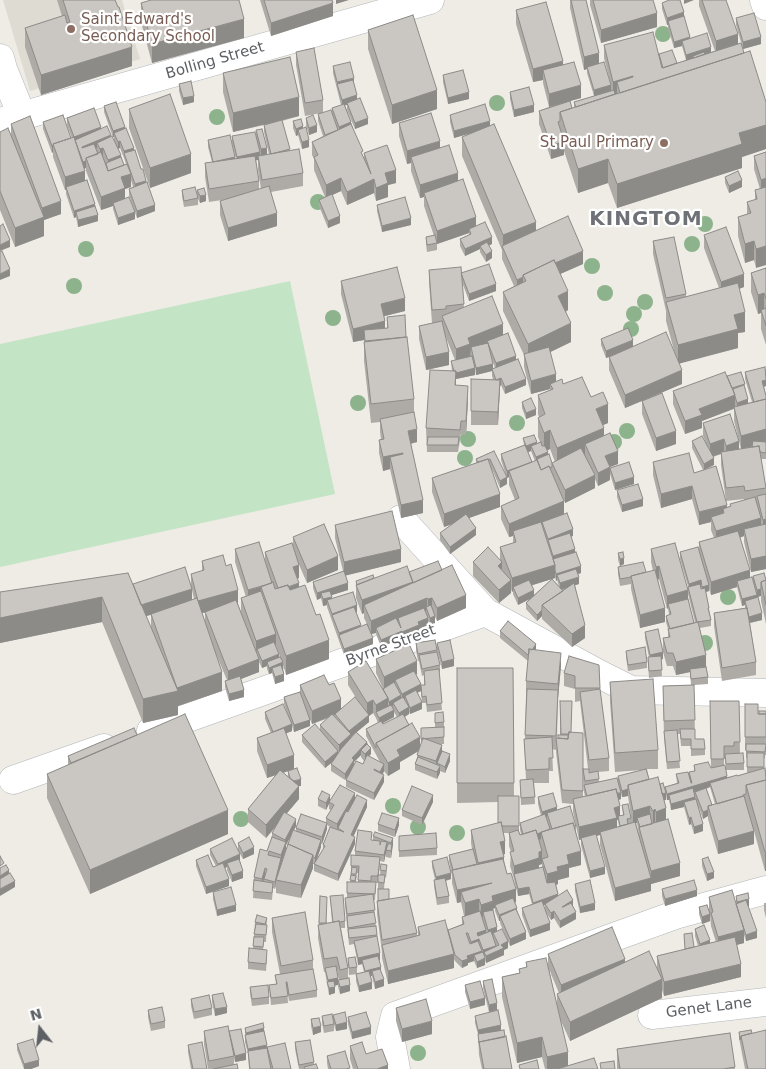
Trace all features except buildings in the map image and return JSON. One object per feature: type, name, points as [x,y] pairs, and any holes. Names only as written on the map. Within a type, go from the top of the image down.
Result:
[{"type":"street","name":"Bolling Street","points":[[11,119],[430,0]]},
{"type":"street","points":[[764,0],[766,6]]},
{"type":"street","points":[[0,58],[11,119]]},
{"type":"street","points":[[401,520],[485,612],[601,676],[631,690],[766,693]]},
{"type":"street","name":"Byrne Street","points":[[13,780],[485,612]]},
{"type":"street","points":[[396,1069],[390,1037],[395,1016],[675,916],[766,890]]},
{"type":"street","name":"Genet Lane","points":[[652,1015],[766,1002]]},
{"type":"shaded area","name":"Saint Edward's Secondary School","points":[[3,0],[122,0],[140,59],[30,91]]},
{"type":"green space","points":[[290,281],[335,494],[0,567],[0,344]]},
{"type":"place","name":"Saint Edward's Secondary School","points":[[71,29]]},
{"type":"place","name":"St Paul Primary","points":[[664,143]]},
{"type":"district","name":"KINGTOM","points":[[646,220]]}]
